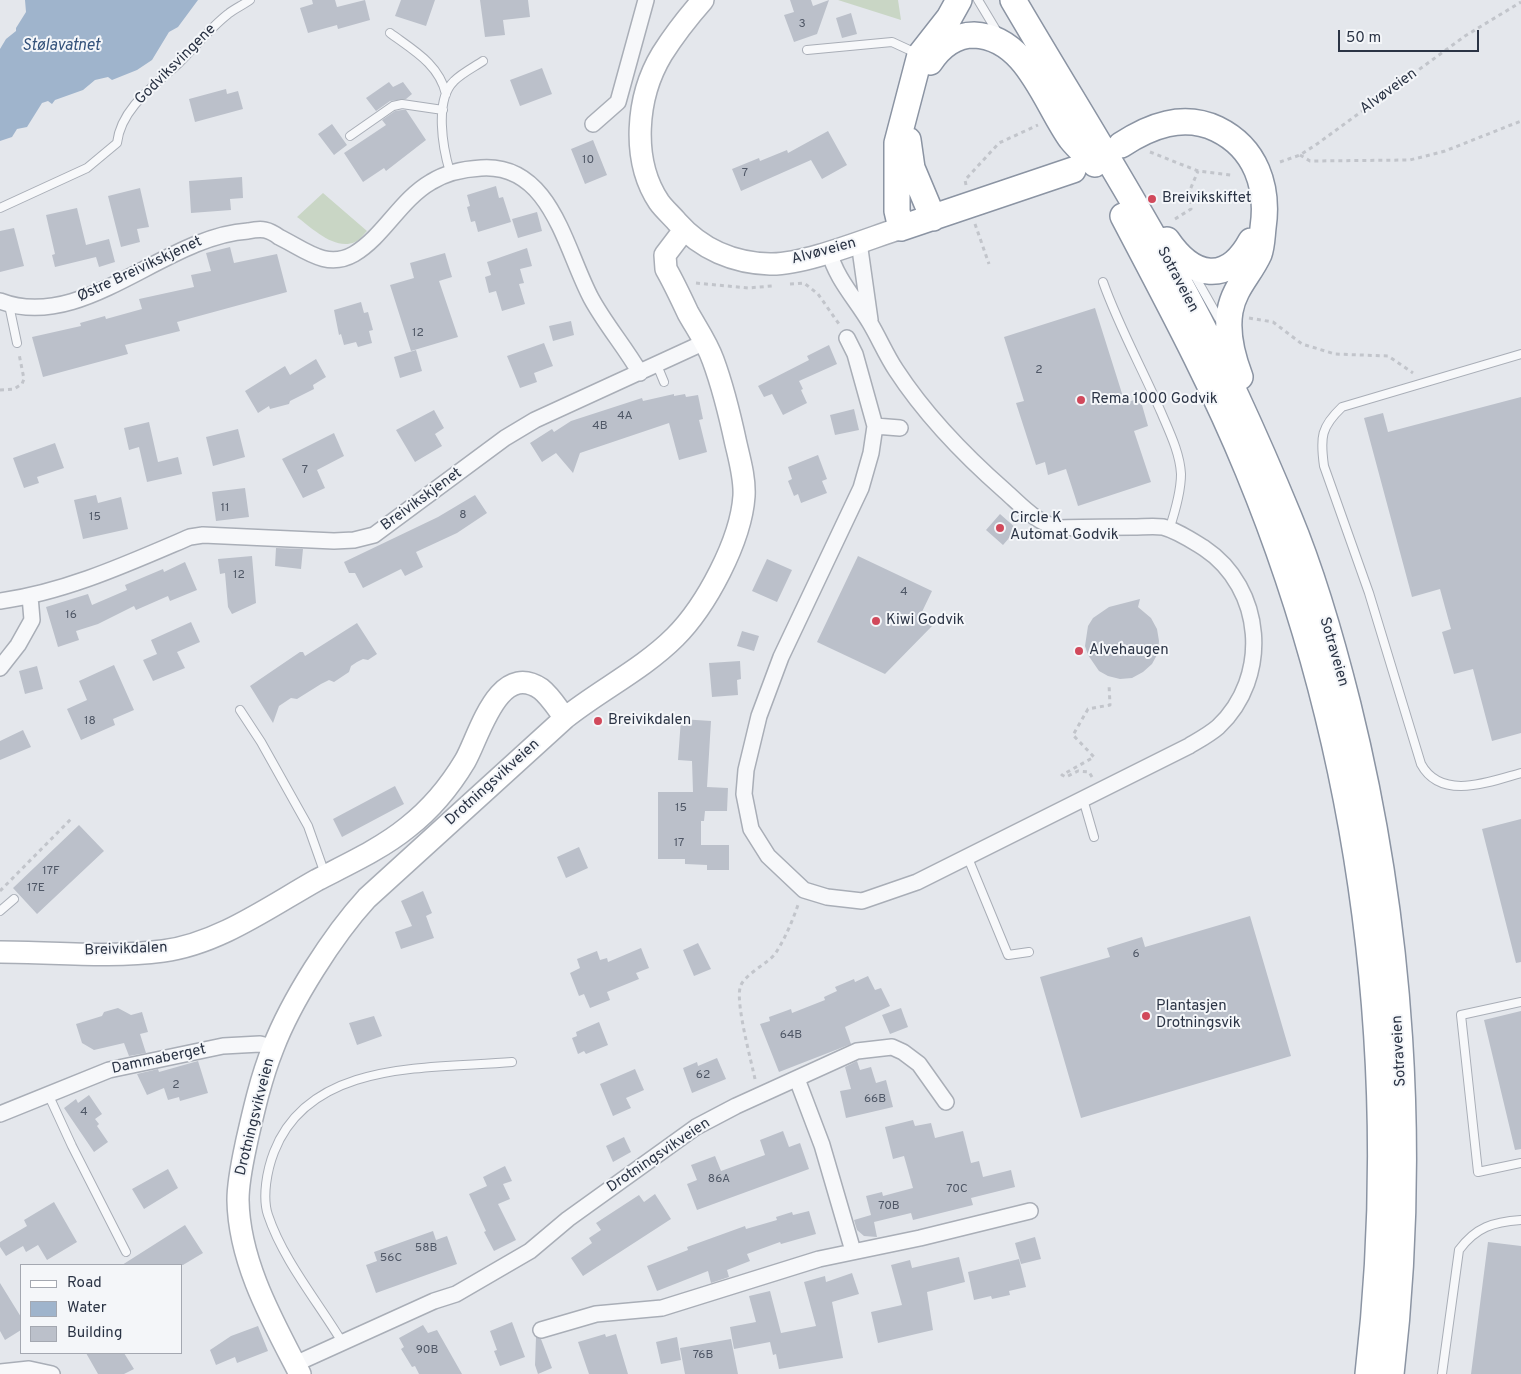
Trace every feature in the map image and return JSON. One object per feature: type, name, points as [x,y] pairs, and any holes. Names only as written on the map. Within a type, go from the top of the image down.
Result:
[{"type":"highway","points":[[925,58],[960,37],[981,35],[1004,43],[1029,69],[1072,140],[1084,167],[901,228],[897,212],[897,143],[912,86],[925,58],[959,0]]},
{"type":"highway","name":"Sotraveien","points":[[999,0],[1084,167],[1179,322],[1249,472],[1294,599],[1330,723],[1346,801],[1365,913],[1378,1051],[1381,1120],[1380,1232],[1368,1374]]},
{"type":"highway","name":"Sotraveien","points":[[1013,0],[1119,178],[1188,300],[1258,446],[1290,519],[1315,589],[1338,666],[1363,770],[1388,912],[1400,1052],[1404,1150],[1400,1283],[1391,1374]]},
{"type":"highway","points":[[905,118],[912,168],[925,204],[933,218]]},
{"type":"highway","points":[[1129,140],[1152,127],[1180,122],[1206,125],[1232,138],[1244,149],[1260,175],[1266,203],[1260,253],[1242,280],[1230,310],[1229,336],[1236,365],[1260,424],[1258,446]]},
{"type":"highway","points":[[1119,178],[1141,196],[1168,242],[1190,266],[1212,271],[1225,269],[1236,262],[1245,252],[1265,217]]},
{"type":"main road","name":"Alvøveien","points":[[703,0],[661,56],[645,95],[640,133],[645,174],[659,202],[684,230],[704,246],[744,262],[772,264],[800,260],[901,228]]},
{"type":"main road","name":"Drotningsvikveien","points":[[298,1369],[259,1292],[251,1267],[238,1200],[251,1122],[273,1047],[284,1023],[322,958],[355,912],[565,718],[585,702],[636,668],[673,639],[683,628],[722,567],[739,522],[744,496],[742,470],[731,421],[713,360],[666,269],[665,255],[684,230]]},
{"type":"main road","name":"Breivikdalen","points":[[0,952],[163,951],[181,947],[225,931],[394,837],[428,809],[465,761],[490,704],[500,693],[520,684],[540,688],[565,718]]},
{"type":"street","points":[[593,124],[618,102],[646,0]]},
{"type":"street","name":"Østre Breivikskjenet","points":[[5,303],[22,308],[60,304],[86,298],[193,244],[224,234],[266,230],[323,260],[336,261],[353,254],[366,244],[408,198],[430,182],[450,172],[491,167],[509,171],[523,178],[538,190],[552,209],[592,300],[640,373]]},
{"type":"street","points":[[859,242],[871,324]]},
{"type":"street","points":[[829,251],[842,282],[871,324],[896,370],[939,427],[972,462],[1046,525],[1060,528],[1163,527],[1183,535],[1218,558],[1232,573],[1246,598],[1253,624],[1254,652],[1248,678],[1234,706],[1218,727],[1190,746],[968,858],[917,882],[862,901],[827,897],[804,890],[768,856],[751,829],[744,794],[746,770],[759,716],[780,657],[861,488],[871,453],[875,426],[855,354],[848,338]]},
{"type":"street","name":"Breivikskjenet","points":[[0,601],[30,596],[94,576],[190,537],[203,534],[334,541],[354,540],[374,535],[505,438],[535,420],[705,342]]},
{"type":"street","points":[[875,426],[900,428]]},
{"type":"street","points":[[0,668],[18,645],[32,620],[30,596]]},
{"type":"street","name":"Dammaberget","points":[[0,1114],[110,1070],[223,1046],[260,1044],[273,1047]]},
{"type":"street","name":"Drotningsvikveien","points":[[298,1369],[342,1342],[434,1301],[456,1294],[530,1252],[568,1219],[696,1127],[857,1051],[892,1048],[903,1052],[919,1064],[946,1102]]},
{"type":"street","points":[[798,1079],[822,1144],[853,1251]]},
{"type":"street","points":[[541,1330],[596,1314],[662,1308],[819,1259],[920,1238],[1030,1211]]},
{"type":"street","points":[[0,1372],[29,1369],[52,1374]]},
{"type":"lane","name":"Godviksvingene","points":[[0,208],[87,168],[116,143],[118,133],[128,113],[148,90],[227,14],[250,0]]},
{"type":"lane","points":[[978,0],[1004,43]]},
{"type":"lane","points":[[390,33],[437,71],[444,82],[446,94]]},
{"type":"lane","points":[[806,50],[892,42],[925,58]]},
{"type":"lane","points":[[450,172],[443,137],[443,110],[446,94],[453,82],[483,61]]},
{"type":"lane","points":[[350,136],[393,106],[402,104],[443,110]]},
{"type":"lane","name":"Sotraveien","points":[[1190,266],[1229,336]]},
{"type":"lane","points":[[1103,282],[1115,315],[1148,381],[1173,439],[1181,473],[1176,509],[1170,530]]},
{"type":"lane","points":[[5,303],[17,343]]},
{"type":"lane","points":[[1521,354],[1342,407],[1328,420],[1323,431],[1321,445],[1324,466],[1369,593],[1421,764],[1426,774],[1436,781],[1455,787],[1491,782],[1521,773]]},
{"type":"lane","points":[[656,365],[664,382]]},
{"type":"lane","points":[[240,710],[261,742],[308,826],[326,876]]},
{"type":"lane","points":[[1083,799],[1094,837]]},
{"type":"lane","points":[[968,858],[1008,955],[1029,952]]},
{"type":"lane","points":[[0,911],[14,899]]},
{"type":"lane","points":[[1521,1002],[1461,1015],[1478,1172],[1521,1163]]},
{"type":"lane","name":"Drotningsvikveien","points":[[342,1342],[291,1263],[274,1232],[267,1213],[267,1179],[271,1159],[282,1134],[296,1115],[312,1099],[350,1081],[376,1073],[512,1062]]},
{"type":"lane","points":[[49,1096],[72,1146],[126,1252]]},
{"type":"lane","points":[[1442,1374],[1459,1250],[1468,1238],[1480,1228],[1521,1220]]},
{"type":"path","name":"Alvøveien","points":[[1280,162],[1300,155],[1465,36],[1521,2]]},
{"type":"path","points":[[1300,155],[1310,161],[1410,160],[1446,152],[1521,120]]},
{"type":"path","points":[[966,191],[965,180],[999,143],[1041,124]]},
{"type":"path","points":[[1129,140],[1146,150],[1198,171],[1230,175]]},
{"type":"path","points":[[1175,219],[1191,209],[1190,190],[1198,171]]},
{"type":"path","points":[[974,220],[988,264]]},
{"type":"path","points":[[686,282],[748,288],[778,285]]},
{"type":"path","points":[[787,284],[804,283],[818,294],[848,338]]},
{"type":"path","points":[[1245,317],[1274,322],[1302,344],[1335,354],[1388,356],[1426,382]]},
{"type":"path","points":[[0,390],[14,389],[22,384],[24,379],[17,343]]},
{"type":"path","points":[[1100,791],[1089,772],[1078,771],[1066,777],[1062,775],[1063,772],[1094,757],[1073,735],[1088,709],[1110,705],[1109,684]]},
{"type":"path","points":[[0,891],[71,819]]},
{"type":"path","points":[[759,1097],[740,1004],[740,988],[744,980],[775,954],[790,927],[804,890]]},
{"type":"green space","points":[[838,0],[898,0],[901,20]]},
{"type":"green space","points":[[323,193],[367,231],[358,240],[347,244],[332,241],[297,217]]},
{"type":"water","name":"Stølavatnet","points":[[25,0],[198,0],[178,27],[169,32],[152,60],[137,70],[112,80],[108,77],[95,80],[83,90],[55,100],[52,104],[48,101],[42,103],[27,127],[17,129],[12,137],[0,141],[0,49],[6,39],[16,31],[26,12]]},
{"type":"building","points":[[312,0],[335,0],[337,7],[365,0],[370,20],[338,29],[337,25],[308,33],[300,8],[313,4]]},
{"type":"building","points":[[401,0],[435,0],[426,26],[395,16]]},
{"type":"building","points":[[480,0],[528,0],[530,17],[503,20],[505,35],[485,37]]},
{"type":"building","points":[[790,0],[811,0],[813,6],[829,0],[817,34],[794,42],[784,15],[794,12]]},
{"type":"building","points":[[851,13],[857,34],[842,38],[836,18]]},
{"type":"building","points":[[542,68],[552,94],[520,106],[510,80]]},
{"type":"building","points":[[389,82],[393,87],[403,82],[412,94],[406,99],[390,101],[376,111],[366,98]]},
{"type":"building","points":[[226,89],[227,94],[238,91],[243,109],[195,122],[189,99]]},
{"type":"building","points":[[406,110],[426,140],[386,171],[384,168],[363,182],[344,153],[386,125],[382,120],[395,111]]},
{"type":"building","points":[[332,124],[347,145],[334,155],[318,134]]},
{"type":"building","points":[[828,131],[847,165],[822,179],[811,160],[741,191],[732,169],[759,158],[760,161],[787,150],[788,153]]},
{"type":"building","points":[[593,140],[607,175],[585,184],[571,149]]},
{"type":"building","points":[[242,177],[243,198],[230,199],[231,210],[191,213],[189,181]]},
{"type":"building","points":[[496,186],[499,198],[503,197],[511,222],[478,232],[475,221],[471,222],[467,207],[470,206],[467,195]]},
{"type":"building","points":[[140,188],[149,227],[137,229],[140,242],[121,247],[108,196]]},
{"type":"building","points":[[77,208],[86,245],[109,239],[115,262],[99,267],[96,257],[55,267],[52,255],[55,254],[46,215]]},
{"type":"building","points":[[537,212],[542,231],[518,238],[512,219]]},
{"type":"building","points":[[14,228],[24,266],[0,272],[0,231]]},
{"type":"building","points":[[230,247],[234,263],[277,254],[287,292],[177,322],[180,331],[125,345],[128,354],[43,377],[32,337],[81,326],[80,323],[105,316],[106,319],[142,309],[139,299],[194,287],[191,275],[211,271],[206,253]]},
{"type":"building","points":[[527,248],[532,266],[520,269],[524,283],[519,284],[525,304],[502,311],[496,291],[489,293],[485,277],[491,275],[487,262]]},
{"type":"building","points":[[445,253],[452,277],[439,281],[458,337],[411,351],[390,285],[414,278],[410,263]]},
{"type":"building","points":[[361,302],[364,313],[368,312],[373,330],[369,331],[372,343],[358,347],[356,342],[344,345],[341,334],[339,335],[334,310]]},
{"type":"building","points":[[1095,308],[1125,403],[1140,398],[1148,426],[1134,431],[1151,482],[1078,506],[1066,469],[1048,475],[1045,462],[1036,465],[1016,403],[1024,401],[1004,337]]},
{"type":"building","points":[[571,321],[574,335],[553,341],[549,326]]},
{"type":"building","points":[[544,343],[553,366],[534,373],[537,382],[520,388],[507,356]]},
{"type":"building","points":[[829,345],[837,364],[799,381],[807,403],[783,415],[772,394],[764,397],[758,386],[809,360],[807,356]]},
{"type":"building","points":[[416,350],[422,371],[400,378],[394,357]]},
{"type":"building","points":[[316,359],[326,377],[313,385],[314,389],[290,401],[289,404],[270,409],[269,406],[258,413],[245,391],[285,366],[290,375]]},
{"type":"building","points":[[674,394],[674,396],[685,394],[686,397],[698,395],[703,419],[699,420],[707,452],[679,460],[669,423],[580,453],[573,473],[556,453],[542,462],[530,443],[552,429],[554,432],[571,421],[642,398],[643,401]]},
{"type":"building","points":[[1521,397],[1521,733],[1492,741],[1473,669],[1454,674],[1442,632],[1451,629],[1440,589],[1412,597],[1364,418],[1383,413],[1388,432]]},
{"type":"building","points":[[854,409],[859,430],[835,435],[830,415]]},
{"type":"building","points":[[434,410],[444,428],[435,434],[442,446],[415,462],[396,430]]},
{"type":"building","points":[[149,422],[158,462],[178,457],[182,474],[147,482],[139,447],[129,450],[124,428]]},
{"type":"building","points":[[238,429],[245,457],[213,466],[206,437]]},
{"type":"building","points":[[334,433],[344,456],[317,470],[325,488],[303,498],[282,459]]},
{"type":"building","points":[[55,443],[64,468],[37,477],[39,483],[24,488],[13,458]]},
{"type":"building","points":[[818,455],[827,479],[822,481],[827,493],[801,503],[798,494],[794,496],[788,481],[792,479],[788,467]]},
{"type":"building","points":[[245,488],[249,517],[216,521],[212,492]]},
{"type":"building","points":[[96,495],[98,503],[121,497],[128,529],[83,539],[74,500]]},
{"type":"building","points":[[475,495],[487,513],[457,533],[416,552],[423,567],[405,576],[401,569],[363,588],[355,573],[349,573],[344,562],[438,517]]},
{"type":"building","points":[[1000,514],[1017,529],[1003,545],[986,530]]},
{"type":"building","points":[[276,548],[303,549],[301,569],[275,566]]},
{"type":"building","points":[[252,556],[256,603],[232,614],[228,607],[225,573],[220,574],[218,559]]},
{"type":"building","points":[[858,556],[932,591],[920,616],[935,623],[885,674],[817,642]]},
{"type":"building","points":[[767,559],[792,570],[777,602],[752,591]]},
{"type":"building","points":[[185,562],[197,590],[170,601],[168,596],[136,610],[134,606],[98,624],[76,631],[79,640],[58,647],[46,607],[88,594],[92,605],[127,590],[125,585],[163,569],[164,572]]},
{"type":"building","points":[[1140,599],[1138,607],[1151,618],[1157,629],[1158,653],[1152,664],[1132,678],[1120,679],[1108,676],[1099,671],[1088,655],[1085,646],[1088,626],[1093,618],[1109,607]]},
{"type":"building","points":[[191,622],[200,642],[177,652],[185,668],[153,681],[143,660],[157,654],[151,640]]},
{"type":"building","points":[[357,623],[377,654],[368,660],[363,659],[357,662],[351,666],[349,672],[334,682],[329,680],[297,699],[291,698],[279,706],[273,723],[250,686],[300,652],[303,652],[305,656]]},
{"type":"building","points":[[742,631],[759,636],[754,651],[737,646]]},
{"type":"building","points":[[740,661],[741,679],[737,680],[738,695],[712,697],[709,663]]},
{"type":"building","points":[[114,665],[134,710],[113,719],[115,725],[81,740],[67,709],[87,700],[79,681]]},
{"type":"building","points":[[37,666],[43,689],[25,694],[19,671]]},
{"type":"building","points":[[681,719],[711,721],[707,787],[728,788],[727,811],[705,811],[704,821],[701,821],[701,845],[729,845],[729,870],[707,870],[707,865],[685,864],[685,859],[658,859],[658,792],[693,792],[692,761],[678,760]]},
{"type":"building","points":[[23,730],[31,747],[0,760],[0,741]]},
{"type":"building","points":[[395,786],[404,804],[342,837],[333,819]]},
{"type":"building","points":[[1521,819],[1521,962],[1516,963],[1482,829]]},
{"type":"building","points":[[79,825],[104,851],[37,914],[13,888]]},
{"type":"building","points":[[579,847],[588,868],[566,878],[557,857]]},
{"type":"building","points":[[423,891],[432,913],[426,916],[434,938],[401,949],[395,932],[412,926],[401,901]]},
{"type":"building","points":[[1250,916],[1291,1056],[1081,1118],[1040,977],[1110,957],[1107,948],[1142,937],[1145,947]]},
{"type":"building","points":[[698,943],[711,969],[694,976],[683,950]]},
{"type":"building","points":[[641,948],[649,968],[636,973],[639,979],[607,992],[610,1000],[590,1008],[584,994],[579,996],[570,973],[580,968],[577,959],[597,951],[600,960],[607,958],[608,962]]},
{"type":"building","points":[[868,976],[875,990],[881,988],[890,1006],[845,1027],[851,1044],[779,1072],[760,1024],[770,1021],[769,1017],[791,1009],[792,1013],[825,1000],[824,997],[837,991],[835,987],[854,979],[855,982]]},
{"type":"building","points":[[118,1008],[131,1015],[142,1012],[148,1032],[140,1034],[146,1053],[129,1056],[124,1043],[94,1050],[82,1043],[76,1024],[102,1016],[104,1012]]},
{"type":"building","points":[[901,1008],[908,1027],[890,1034],[882,1015]]},
{"type":"building","points":[[1521,1011],[1521,1149],[1515,1150],[1484,1020]]},
{"type":"building","points":[[374,1016],[382,1036],[357,1045],[349,1023]]},
{"type":"building","points":[[599,1022],[608,1045],[586,1054],[584,1051],[578,1054],[572,1038],[577,1036],[576,1032]]},
{"type":"building","points":[[717,1058],[726,1079],[692,1093],[683,1068],[697,1062],[698,1066]]},
{"type":"building","points":[[198,1061],[208,1093],[180,1101],[179,1097],[168,1100],[164,1088],[147,1095],[137,1074],[158,1069],[159,1072]]},
{"type":"building","points":[[857,1061],[860,1070],[871,1067],[876,1083],[886,1080],[893,1107],[846,1118],[840,1091],[851,1089],[845,1067]]},
{"type":"building","points":[[635,1069],[644,1090],[626,1098],[631,1108],[613,1116],[600,1084]]},
{"type":"building","points":[[89,1095],[102,1114],[95,1119],[99,1124],[97,1126],[108,1142],[94,1152],[64,1108],[76,1099],[78,1103]]},
{"type":"building","points":[[913,1120],[915,1126],[931,1123],[935,1138],[963,1131],[971,1163],[979,1161],[983,1177],[1011,1170],[1015,1187],[971,1198],[973,1205],[913,1220],[911,1213],[874,1222],[877,1237],[864,1236],[857,1230],[854,1220],[871,1215],[866,1196],[882,1192],[883,1196],[913,1188],[904,1156],[893,1159],[885,1127]]},
{"type":"building","points":[[783,1131],[789,1147],[800,1143],[809,1169],[697,1210],[687,1184],[697,1180],[691,1165],[715,1156],[721,1171],[765,1155],[760,1140]]},
{"type":"building","points":[[624,1137],[631,1152],[613,1162],[606,1146]]},
{"type":"building","points":[[505,1166],[512,1181],[503,1184],[510,1199],[498,1204],[516,1240],[494,1251],[484,1232],[486,1231],[469,1194],[487,1186],[483,1177]]},
{"type":"building","points":[[168,1169],[178,1188],[144,1209],[132,1189]]},
{"type":"building","points":[[655,1194],[671,1219],[583,1276],[571,1258],[592,1243],[589,1238],[601,1230],[596,1223],[639,1195],[644,1202]]},
{"type":"building","points":[[54,1202],[77,1242],[47,1260],[38,1245],[26,1252],[23,1246],[6,1256],[0,1247],[0,1242],[27,1226],[24,1220]]},
{"type":"building","points":[[809,1211],[816,1234],[781,1244],[780,1242],[747,1254],[750,1261],[727,1270],[729,1277],[711,1283],[708,1271],[657,1291],[647,1266],[688,1250],[687,1247],[745,1226],[746,1229],[777,1220],[776,1217],[792,1212],[793,1215]]},
{"type":"building","points":[[185,1225],[203,1253],[183,1265],[124,1264]]},
{"type":"building","points":[[433,1231],[436,1240],[447,1236],[457,1264],[376,1293],[366,1265],[377,1261],[374,1252]]},
{"type":"building","points":[[1035,1237],[1041,1259],[1021,1264],[1015,1243]]},
{"type":"building","points":[[1488,1242],[1521,1246],[1521,1374],[1471,1374]]},
{"type":"building","points":[[959,1257],[965,1282],[927,1292],[933,1330],[878,1343],[871,1312],[902,1305],[891,1265],[910,1260],[912,1268]]},
{"type":"building","points":[[1019,1259],[1026,1287],[1009,1291],[1010,1295],[992,1299],[991,1296],[974,1300],[968,1272]]},
{"type":"building","points":[[852,1273],[859,1294],[832,1302],[843,1358],[779,1369],[776,1354],[773,1355],[770,1342],[734,1349],[730,1327],[756,1322],[749,1296],[770,1291],[781,1333],[816,1326],[804,1282],[825,1276],[826,1282]]},
{"type":"building","points":[[0,1283],[20,1315],[20,1331],[5,1340],[0,1331]]},
{"type":"building","points":[[512,1322],[525,1357],[500,1366],[494,1351],[497,1350],[490,1331]]},
{"type":"building","points":[[423,1325],[428,1333],[437,1330],[462,1374],[419,1374],[415,1366],[412,1367],[401,1349],[404,1347],[399,1338]]},
{"type":"building","points":[[258,1326],[268,1351],[237,1363],[235,1357],[216,1365],[210,1350],[231,1336]]},
{"type":"building","points":[[605,1334],[606,1337],[616,1334],[628,1374],[589,1374],[578,1342]]},
{"type":"building","points":[[536,1337],[541,1339],[552,1368],[538,1374],[535,1365]]},
{"type":"building","points":[[677,1337],[681,1360],[661,1364],[656,1342]]},
{"type":"building","points":[[731,1339],[738,1374],[685,1374],[680,1348]]},
{"type":"building","points":[[87,1354],[125,1354],[134,1369],[124,1374],[98,1374]]},
{"type":"place","name":"Breivikskiftet","points":[[1152,199]]},
{"type":"place","name":"Rema 1000 Godvik","points":[[1081,400]]},
{"type":"place","name":"Circle K Automat Godvik","points":[[1000,528]]},
{"type":"place","name":"Kiwi Godvik","points":[[876,621]]},
{"type":"place","name":"Alvehaugen","points":[[1079,651]]},
{"type":"place","name":"Breivikdalen","points":[[598,721]]},
{"type":"place","name":"Plantasjen Drotningsvik","points":[[1146,1016]]}]
